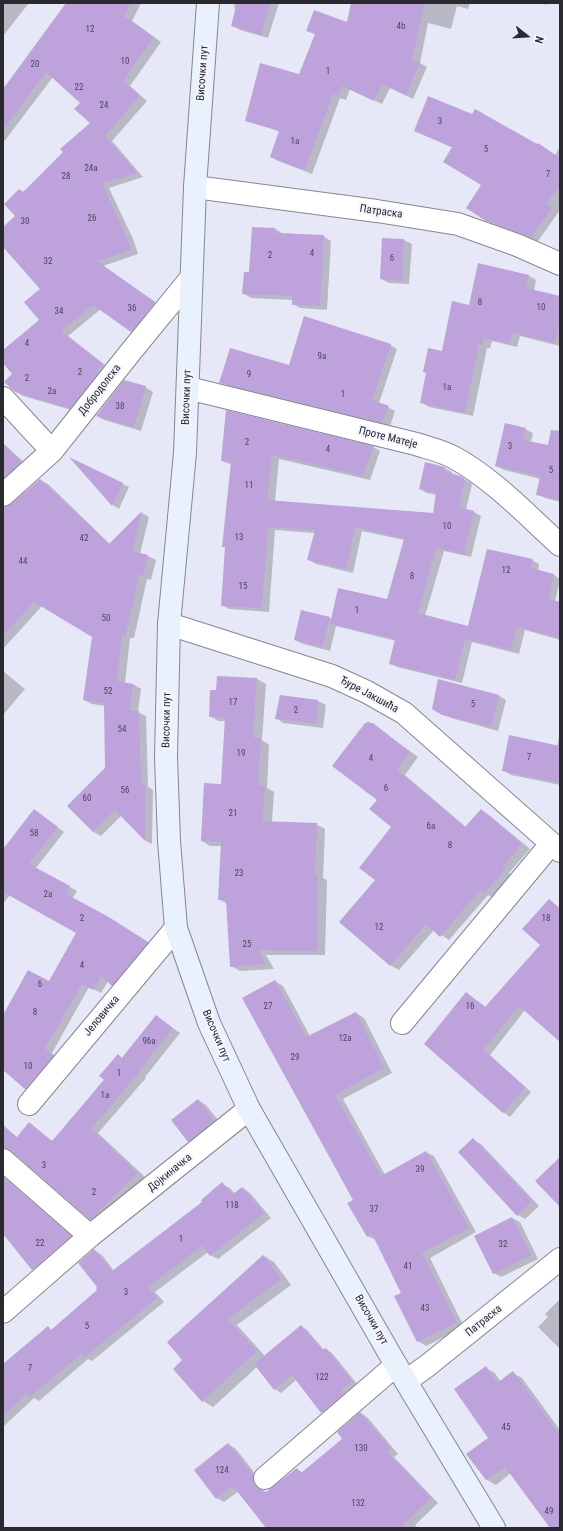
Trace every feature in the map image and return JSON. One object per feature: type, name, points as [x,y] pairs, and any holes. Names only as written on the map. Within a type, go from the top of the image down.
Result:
[{"type":"main road","name":"Височки пут","points":[[208,3],[195,187],[185,453],[169,624],[166,757],[170,856],[176,928],[209,1023],[249,1109],[401,1373],[494,1528]]},
{"type":"street","name":"Патраска","points":[[195,187],[377,211],[458,224],[517,245],[560,264]]},
{"type":"street","name":"Добродолска","points":[[3,495],[52,451],[191,278]]},
{"type":"street","name":"Проте Матеје","points":[[188,388],[416,444],[444,453],[466,465],[484,478],[560,545]]},
{"type":"street","points":[[3,398],[52,451]]},
{"type":"street","name":"Ђуре Јакшића","points":[[169,624],[332,676],[386,702],[404,713],[556,847],[402,1023]]},
{"type":"street","name":"Јеловичка","points":[[29,1104],[176,928]]},
{"type":"street","name":"Дојкиначка","points":[[3,1312],[90,1236],[249,1109]]},
{"type":"street","points":[[3,1160],[90,1236]]},
{"type":"street","name":"Патраска","points":[[265,1478],[401,1373],[427,1366],[560,1259]]},
{"type":"building","points":[[66,3],[131,3],[124,16],[154,37],[123,81],[140,96],[105,136],[137,173],[102,183],[126,235],[131,250],[97,261],[155,302],[131,332],[93,305],[61,331],[103,364],[96,372],[98,373],[70,409],[15,392],[4,382],[12,374],[3,363],[3,350],[39,320],[24,302],[40,289],[3,247],[3,227],[15,216],[4,204],[19,189],[23,192],[63,152],[60,149],[90,123],[74,109],[80,103],[46,72],[3,130],[3,89]]},
{"type":"building","points":[[237,3],[270,3],[261,35],[231,26]]},
{"type":"building","points":[[351,3],[425,3],[412,60],[420,62],[406,95],[382,84],[374,101],[342,86],[338,96],[333,94],[305,170],[270,157],[279,131],[245,121],[260,63],[299,74],[315,34],[306,31],[314,10],[347,22]]},
{"type":"building","points":[[428,96],[472,114],[475,109],[537,144],[538,143],[560,158],[560,185],[546,204],[552,208],[531,237],[486,221],[466,208],[481,185],[443,162],[452,147],[414,131]]},
{"type":"building","points":[[252,227],[275,228],[275,233],[324,235],[320,306],[292,305],[292,296],[242,294],[244,272],[249,272]]},
{"type":"building","points":[[382,238],[404,239],[402,281],[380,279]]},
{"type":"building","points":[[478,263],[529,275],[526,288],[560,296],[560,321],[555,343],[512,333],[510,344],[484,338],[482,345],[479,344],[465,413],[420,403],[426,373],[423,372],[428,348],[442,351],[452,301],[469,305]]},
{"type":"building","points":[[304,316],[391,344],[372,400],[389,406],[382,423],[219,383],[230,348],[289,365]]},
{"type":"building","points":[[124,380],[146,386],[134,427],[96,416]]},
{"type":"building","points":[[226,410],[374,446],[363,476],[272,455],[267,500],[433,513],[436,493],[419,489],[425,462],[445,467],[445,471],[465,479],[459,507],[474,511],[464,554],[436,548],[418,613],[468,626],[487,549],[533,559],[531,568],[554,574],[548,599],[560,602],[560,638],[517,627],[511,650],[465,639],[455,680],[389,664],[395,639],[330,624],[338,588],[387,599],[404,539],[355,527],[346,569],[307,560],[315,530],[268,527],[262,608],[221,606],[225,547],[222,547],[231,462],[221,461]]},
{"type":"building","points":[[505,423],[526,428],[523,440],[548,445],[551,430],[560,431],[560,500],[536,495],[540,476],[495,466]]},
{"type":"building","points":[[3,444],[21,462],[3,478]]},
{"type":"building","points":[[69,457],[123,483],[112,506]]},
{"type":"building","points":[[40,479],[109,544],[142,511],[133,551],[148,555],[143,576],[139,575],[126,635],[122,634],[117,681],[133,684],[130,711],[139,711],[141,785],[145,785],[145,841],[115,810],[93,832],[67,806],[105,768],[104,703],[83,700],[92,637],[34,602],[3,636],[3,507],[11,504]]},
{"type":"building","points":[[301,610],[330,617],[322,647],[294,640]]},
{"type":"building","points":[[217,676],[257,678],[253,737],[261,739],[258,786],[265,786],[263,821],[317,823],[315,874],[318,874],[317,951],[258,950],[266,964],[230,967],[226,900],[218,900],[221,842],[201,841],[204,783],[221,784],[225,717],[209,717],[210,690],[216,690]]},
{"type":"building","points":[[438,679],[499,695],[491,727],[442,715],[432,709]]},
{"type":"building","points":[[280,695],[318,700],[316,724],[275,719]]},
{"type":"building","points":[[365,723],[373,723],[410,752],[397,770],[465,827],[481,809],[522,844],[502,868],[505,870],[484,894],[480,890],[440,937],[426,924],[390,966],[339,922],[375,880],[359,868],[391,827],[369,809],[377,800],[332,766]]},
{"type":"building","points":[[509,735],[560,746],[560,783],[502,771]]},
{"type":"building","points":[[34,809],[58,827],[29,864],[70,886],[66,894],[107,916],[148,942],[112,986],[101,976],[93,990],[82,984],[45,1048],[53,1056],[25,1089],[3,1070],[3,1015],[28,970],[49,981],[76,933],[3,892],[3,849]]},
{"type":"building","points":[[549,899],[560,909],[560,1042],[519,1006],[483,1050],[525,1087],[503,1113],[424,1044],[466,992],[485,1007],[540,945],[522,929]]},
{"type":"building","points":[[275,980],[306,1037],[356,1012],[384,1068],[335,1095],[381,1176],[426,1151],[469,1228],[422,1253],[457,1323],[417,1342],[394,1296],[401,1293],[372,1234],[367,1237],[347,1203],[353,1200],[242,998]]},
{"type":"building","points":[[156,1015],[173,1028],[138,1072],[139,1073],[91,1129],[138,1173],[90,1220],[11,1151],[3,1148],[3,1125],[17,1137],[29,1122],[52,1141],[104,1080],[99,1076],[118,1054],[122,1058]]},
{"type":"building","points":[[198,1099],[214,1121],[188,1142],[171,1120]]},
{"type":"building","points":[[473,1138],[532,1201],[517,1216],[458,1152]]},
{"type":"building","points":[[560,1157],[560,1207],[535,1181]]},
{"type":"building","points":[[3,1177],[71,1236],[32,1270],[3,1234]]},
{"type":"building","points":[[222,1182],[232,1195],[242,1187],[264,1213],[210,1256],[202,1246],[148,1287],[157,1298],[84,1358],[81,1354],[30,1397],[27,1393],[3,1416],[3,1364],[48,1326],[51,1330],[97,1290],[97,1287],[78,1263],[94,1249],[112,1271],[202,1202],[201,1200]]},
{"type":"building","points":[[512,1217],[531,1255],[493,1274],[474,1236]]},
{"type":"building","points":[[263,1255],[281,1279],[228,1319],[257,1351],[202,1402],[173,1369],[182,1360],[167,1342]]},
{"type":"building","points":[[301,1325],[322,1350],[326,1348],[352,1381],[342,1390],[344,1393],[321,1413],[292,1375],[274,1390],[254,1364]]},
{"type":"building","points":[[486,1366],[497,1383],[513,1371],[560,1436],[560,1528],[550,1528],[505,1467],[486,1480],[466,1454],[488,1438],[454,1389]]},
{"type":"building","points":[[360,1412],[391,1449],[387,1452],[431,1498],[400,1528],[266,1528],[233,1486],[216,1499],[194,1470],[228,1443],[253,1475],[255,1486],[266,1492],[297,1468],[301,1473],[342,1439],[337,1432]]}]
